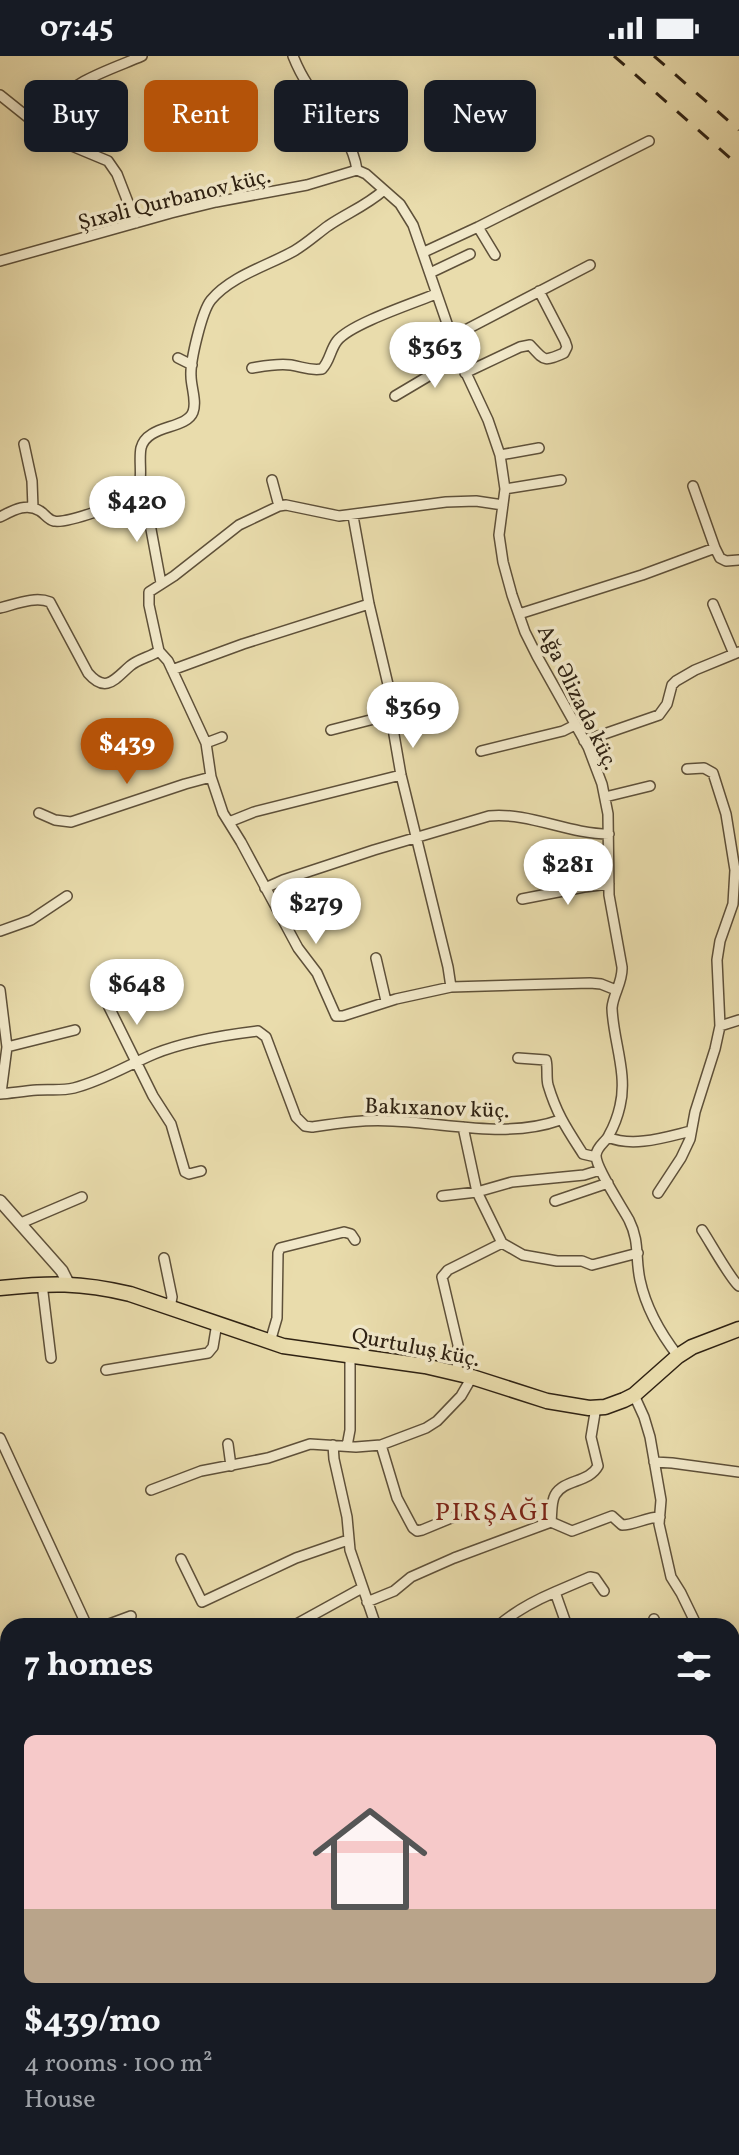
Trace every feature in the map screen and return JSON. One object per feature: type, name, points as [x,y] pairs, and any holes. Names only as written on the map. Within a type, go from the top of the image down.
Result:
[{"type":"main road","name":"Qurtuluş küç.","points":[[0,1288],[68,1283],[104,1288],[293,1348],[425,1366],[547,1401],[583,1407],[613,1405],[634,1395],[678,1356],[707,1340],[739,1329]]},
{"type":"street","points":[[90,80],[142,56]]},
{"type":"street","points":[[293,56],[305,80]]},
{"type":"street","points":[[0,95],[24,114]]},
{"type":"street","points":[[424,252],[649,141]]},
{"type":"street","points":[[86,152],[108,161],[117,174],[136,223]]},
{"type":"street","points":[[352,152],[357,170]]},
{"type":"street","name":"Ağa Əlizadə küç.","points":[[357,170],[366,174],[406,211],[424,252],[459,358],[488,420],[500,455],[505,489],[500,522],[501,548],[519,614],[537,656],[584,741],[605,797],[609,884],[623,975],[613,999],[612,1018],[622,1095],[608,1137],[599,1147],[596,1157]]},
{"type":"street","name":"Şıxəli Qurbanov küç.","points":[[0,261],[216,202],[307,185],[357,170]]},
{"type":"street","points":[[161,583],[147,508],[137,492],[141,447],[155,432],[193,415],[192,365],[208,303],[221,290],[302,246],[331,224],[365,206],[384,190]]},
{"type":"street","points":[[478,227],[495,255]]},
{"type":"street","points":[[430,273],[470,254]]},
{"type":"street","points":[[452,337],[590,265]]},
{"type":"street","points":[[465,373],[520,347],[530,345],[543,359],[548,360],[564,353],[567,347],[565,341],[539,291]]},
{"type":"street","points":[[252,368],[289,364],[310,371],[322,369],[339,338],[436,294]]},
{"type":"street","points":[[178,358],[192,365]]},
{"type":"street","points":[[395,396],[459,358]]},
{"type":"street","points":[[24,444],[32,481],[33,508]]},
{"type":"street","points":[[500,455],[539,448]]},
{"type":"street","points":[[272,480],[279,506]]},
{"type":"street","points":[[505,489],[561,480]]},
{"type":"street","points":[[693,486],[720,558],[739,560]]},
{"type":"street","points":[[0,517],[17,509],[33,508],[50,520],[64,522],[123,501],[137,492]]},
{"type":"street","points":[[503,505],[476,501],[446,502],[353,516],[279,506],[239,525],[153,588],[148,595],[159,649],[168,661],[206,743],[217,799],[298,948],[317,973],[336,1016],[451,987],[590,983],[616,990]]},
{"type":"street","points":[[353,516],[390,693],[401,775],[451,987]]},
{"type":"street","points":[[519,614],[715,548]]},
{"type":"street","points":[[0,608],[34,600],[50,602],[88,673],[101,683],[117,680],[131,665],[159,649]]},
{"type":"street","points":[[172,670],[369,604]]},
{"type":"street","points":[[584,741],[659,715],[676,681],[736,653],[713,604]]},
{"type":"street","points":[[331,730],[421,707]]},
{"type":"street","points":[[481,751],[563,731],[575,725]]},
{"type":"street","points":[[206,743],[222,737]]},
{"type":"street","points":[[658,1193],[690,1139],[720,1026],[717,960],[735,892],[735,837],[713,773],[704,768],[687,769]]},
{"type":"street","points":[[229,822],[254,812],[401,775]]},
{"type":"street","points":[[39,813],[55,820],[71,822],[211,777]]},
{"type":"street","points":[[605,797],[650,786]]},
{"type":"street","points":[[265,888],[324,866],[489,816],[504,814],[585,832],[609,834]]},
{"type":"street","points":[[522,899],[609,884]]},
{"type":"street","points":[[0,931],[31,920],[67,896]]},
{"type":"street","points":[[376,958],[386,1001]]},
{"type":"street","points":[[129,986],[109,991],[105,996],[135,1063],[171,1124],[185,1172],[201,1171]]},
{"type":"street","points":[[0,990],[7,1047],[0,1093]]},
{"type":"street","points":[[720,1026],[739,1020]]},
{"type":"street","points":[[7,1047],[75,1030]]},
{"type":"street","name":"Bakıxanov küç.","points":[[0,1093],[77,1088],[184,1044],[258,1031],[266,1037],[296,1117],[305,1126],[391,1120],[530,1129],[560,1120]]},
{"type":"street","points":[[518,1058],[546,1060],[548,1083],[560,1120],[583,1154],[596,1157],[600,1170],[635,1232],[639,1278],[646,1301],[678,1356]]},
{"type":"street","points":[[463,1127],[477,1192],[502,1243],[523,1255],[557,1261],[582,1261],[592,1265],[638,1253]]},
{"type":"street","points":[[608,1137],[617,1141],[635,1141],[691,1131]]},
{"type":"street","points":[[442,1196],[477,1192],[512,1182],[584,1175],[600,1170]]},
{"type":"street","points":[[555,1201],[608,1183]]},
{"type":"street","points":[[21,1223],[82,1197]]},
{"type":"street","points":[[0,1201],[62,1271],[68,1283]]},
{"type":"street","points":[[702,1230],[739,1286]]},
{"type":"street","points":[[270,1342],[277,1318],[280,1248],[344,1232],[351,1234],[355,1240]]},
{"type":"street","points":[[151,1490],[201,1471],[268,1458],[310,1444],[381,1445],[437,1421],[461,1396],[465,1376],[442,1277],[448,1270],[502,1243]]},
{"type":"street","points":[[164,1258],[172,1297],[170,1308]]},
{"type":"street","points":[[42,1284],[51,1358]]},
{"type":"street","points":[[106,1370],[208,1353],[213,1347],[217,1323]]},
{"type":"street","points":[[347,1446],[350,1430],[350,1355]]},
{"type":"street","points":[[634,1395],[647,1425],[661,1500],[661,1535],[671,1577],[693,1618]]},
{"type":"street","points":[[551,1522],[553,1500],[558,1491],[595,1473],[598,1466],[591,1437],[596,1407]]},
{"type":"street","points":[[0,1438],[83,1618]]},
{"type":"street","points":[[228,1444],[231,1466]]},
{"type":"street","points":[[333,1445],[352,1559],[373,1618]]},
{"type":"street","points":[[381,1445],[397,1498],[413,1528],[422,1530],[456,1516]]},
{"type":"street","points":[[654,1462],[739,1472]]},
{"type":"street","points":[[367,1602],[394,1591],[411,1577],[454,1558],[551,1522],[572,1531],[612,1516],[622,1525],[660,1517]]},
{"type":"street","points":[[191,1607],[296,1558],[348,1540]]},
{"type":"street","points":[[181,1559],[202,1602]]},
{"type":"street","points":[[512,1618],[534,1602],[590,1577],[595,1578],[604,1591]]},
{"type":"street","points":[[308,1618],[362,1588]]},
{"type":"street","points":[[555,1592],[564,1618]]},
{"type":"street","points":[[126,1618],[131,1616]]},
{"type":"railway","points":[[614,56],[739,166]]},
{"type":"railway","points":[[654,56],[739,130]]},
{"type":"district","name":"PIRŞAĞI","points":[[493,1511]]}]
